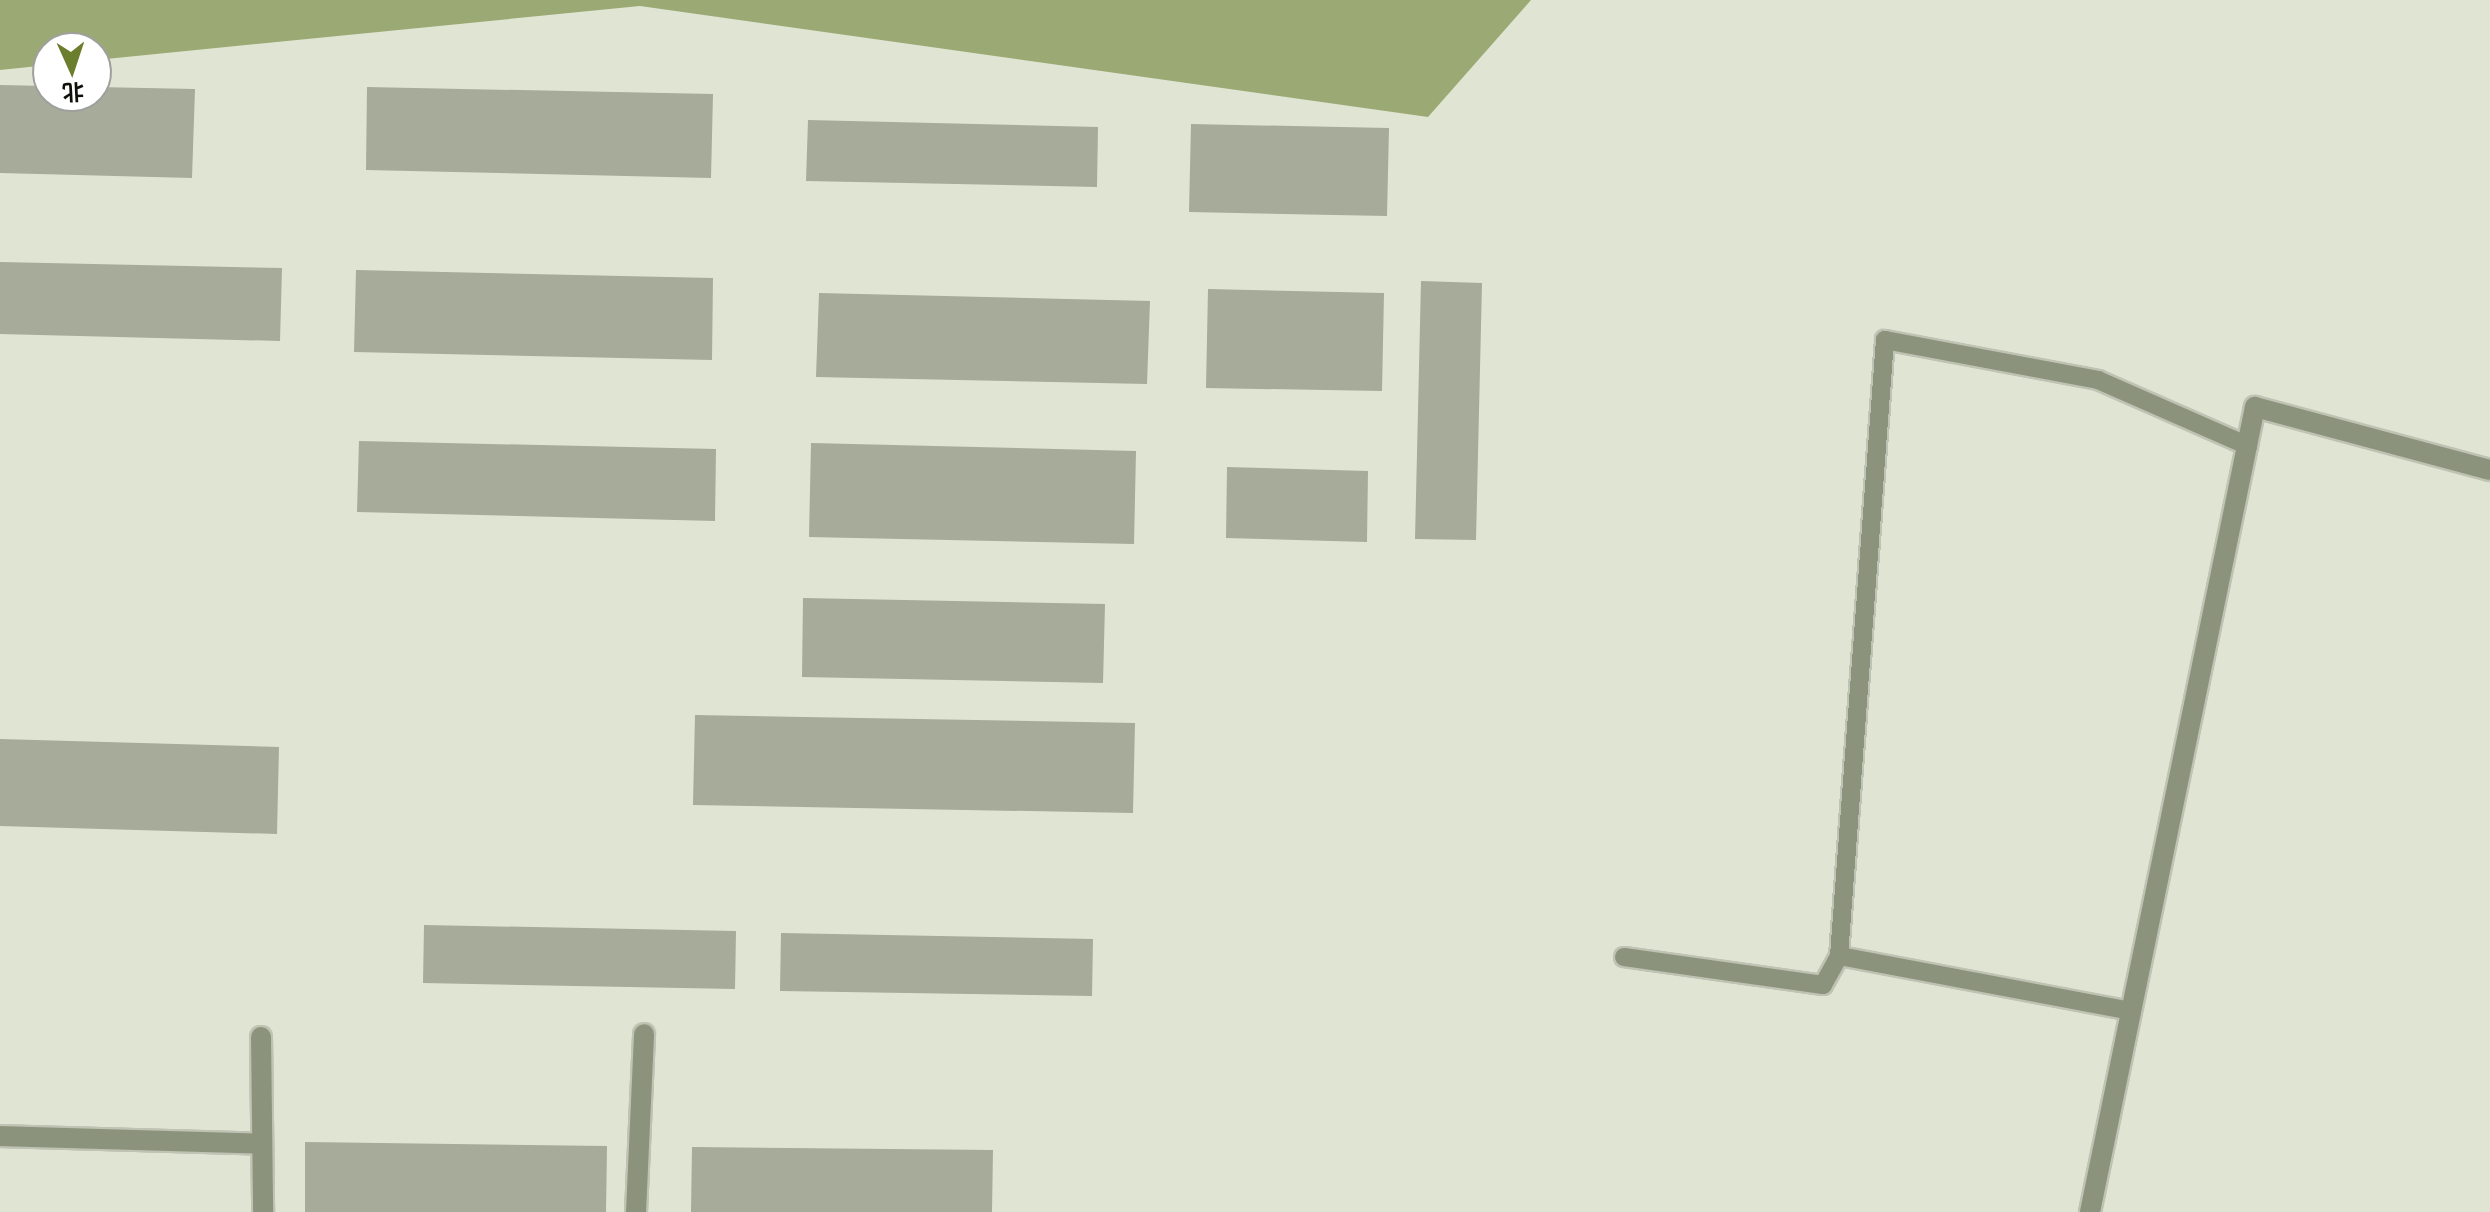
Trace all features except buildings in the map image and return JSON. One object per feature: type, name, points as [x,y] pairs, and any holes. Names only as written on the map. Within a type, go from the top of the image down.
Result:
[{"type":"street","points":[[2090,1212],[2255,407],[2490,470]]},
{"type":"street","points":[[636,1212],[644,1034]]},
{"type":"street","points":[[261,1037],[263,1212]]},
{"type":"street","points":[[0,1136],[262,1144]]},
{"type":"lane","points":[[1624,957],[1823,985],[1839,956],[1885,340],[2098,380],[2248,446]]},
{"type":"lane","points":[[1839,956],[2131,1011]]},
{"type":"green space","points":[[0,0],[1531,0],[1428,117],[640,6],[112,58],[112,32],[32,32],[32,67],[0,70]]}]
